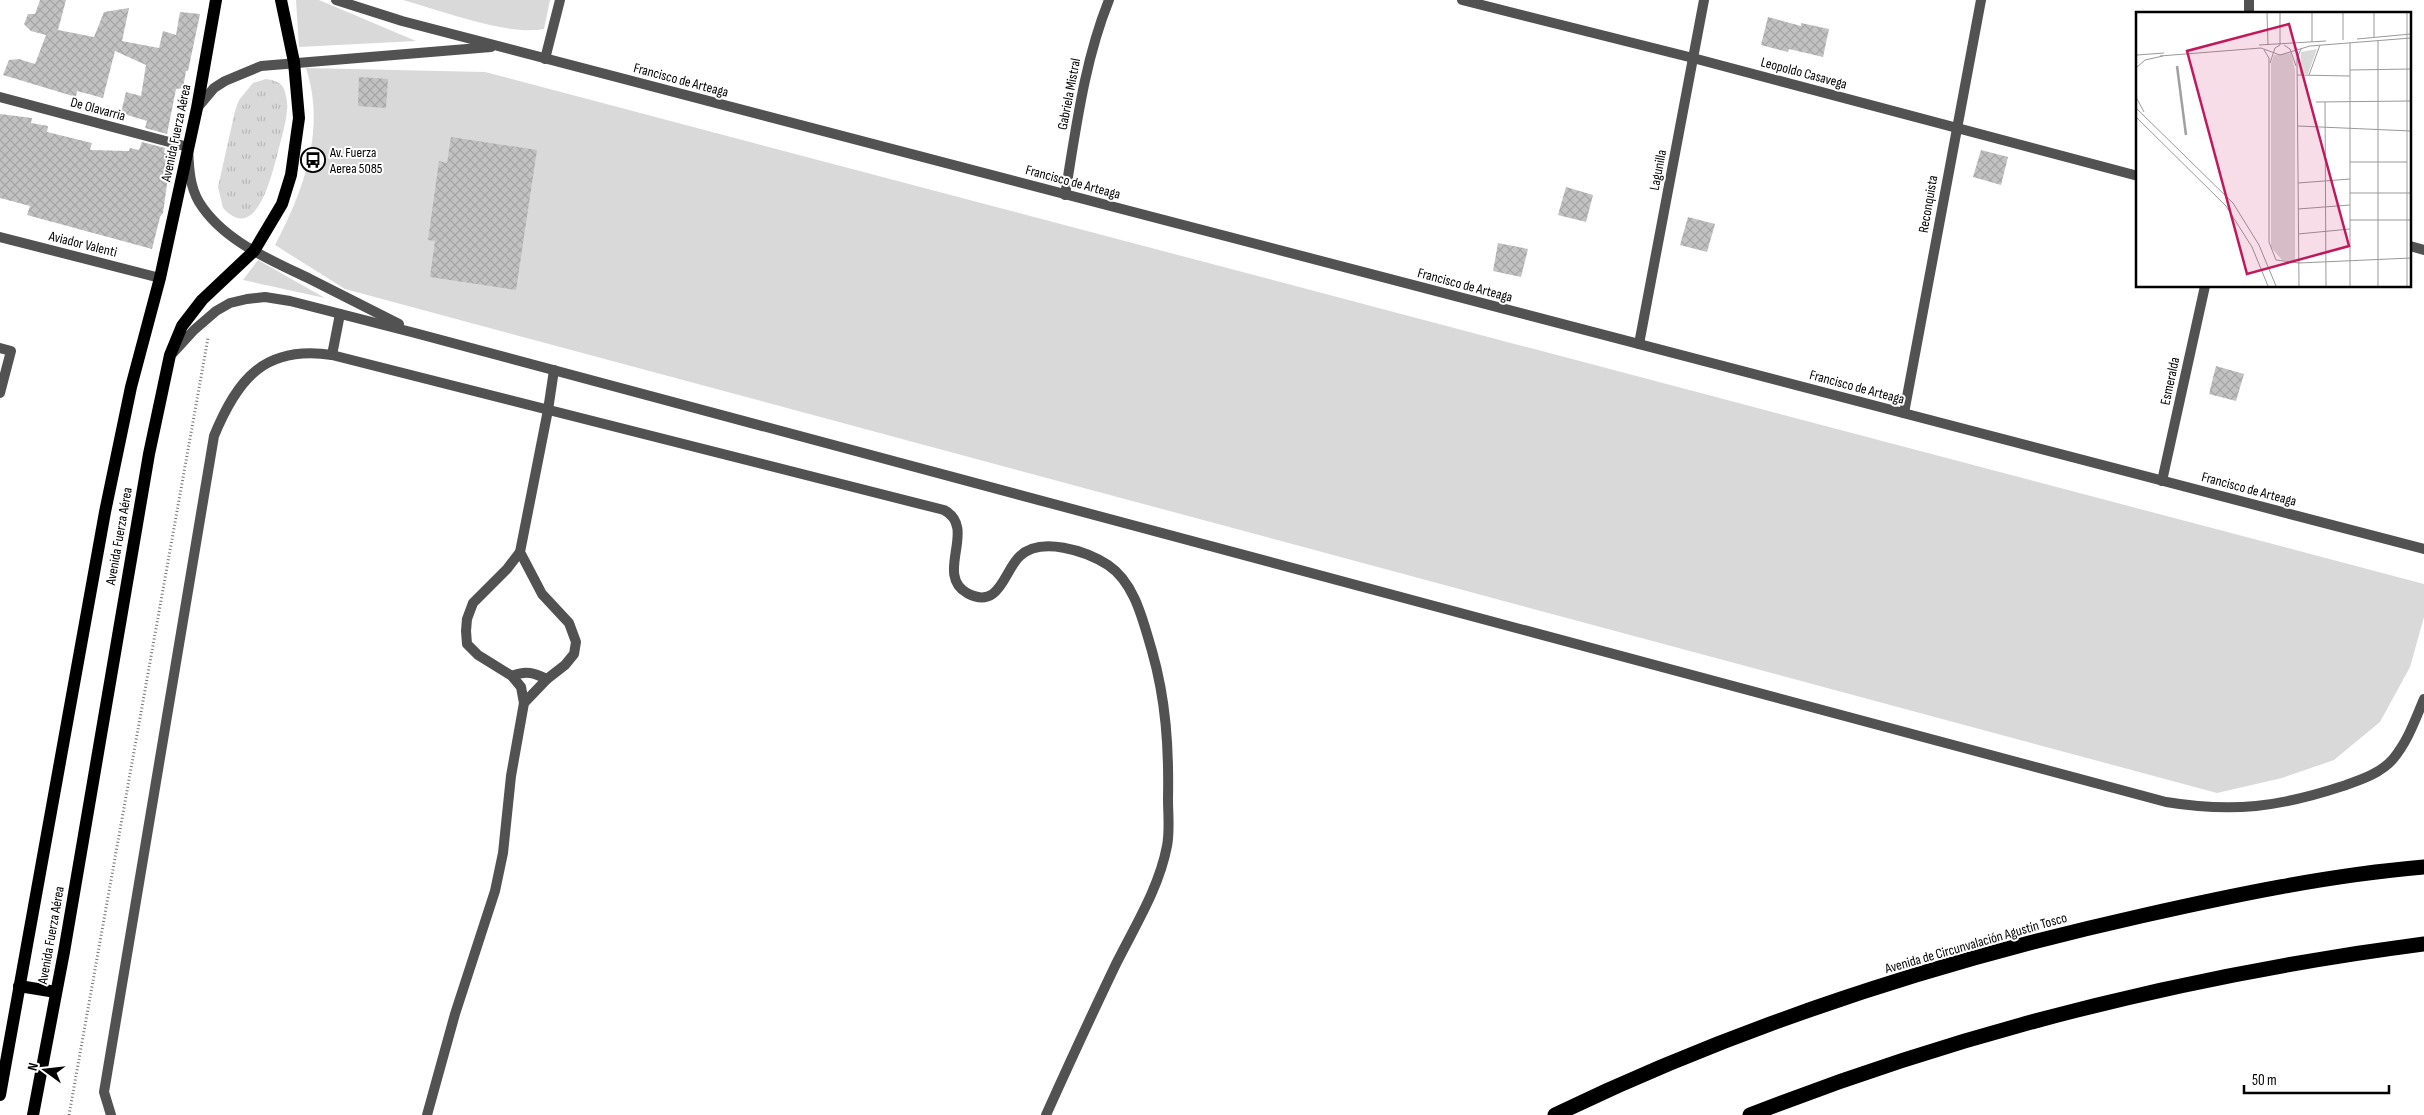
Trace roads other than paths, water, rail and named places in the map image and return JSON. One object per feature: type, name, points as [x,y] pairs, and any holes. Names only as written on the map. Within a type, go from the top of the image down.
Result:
[{"type":"highway","name":"Avenida de Circunvalación Agustín Tosco","points":[[1555,1115],[1669,1064],[1754,1031],[1849,997],[1993,953],[2098,925],[2244,894],[2424,867]]},
{"type":"highway","points":[[1750,1115],[1881,1067],[1977,1036],[2069,1012],[2166,988],[2265,967],[2424,944]]},
{"type":"main road","name":"Avenida Fuerza Aérea","points":[[0,1095],[107,502],[131,386],[160,278],[197,108],[216,0]]},
{"type":"main road","name":"Avenida Fuerza Aérea","points":[[33,1115],[56,992],[145,473],[170,355],[182,326],[202,300],[254,251],[282,204],[290,175],[299,118],[294,62],[281,0]]},
{"type":"main road","points":[[19,986],[56,992]]},
{"type":"street","name":"Francisco de Arteaga","points":[[336,0],[369,13],[2424,549]]},
{"type":"street","points":[[545,58],[560,0]]},
{"type":"street","name":"Gabriela Mistral","points":[[1065,194],[1087,66],[1097,30],[1109,0]]},
{"type":"street","name":"Leopoldo Casavega","points":[[1462,0],[1693,58],[2136,175]]},
{"type":"street","name":"Lagunilla","points":[[1639,344],[1704,0]]},
{"type":"street","name":"Reconquista","points":[[1904,413],[1981,0]]},
{"type":"street","name":"Francisco de Arteaga","points":[[197,108],[214,88],[236,74],[261,66],[499,47]]},
{"type":"street","name":"De Olavarria","points":[[0,97],[188,147]]},
{"type":"street","points":[[188,147],[189,174],[199,201],[220,225],[254,251],[415,333]]},
{"type":"street","name":"Aviador Valenti","points":[[0,237],[160,278]]},
{"type":"street","name":"Esmeralda","points":[[2162,481],[2205,288]]},
{"type":"street","points":[[170,355],[212,314],[230,303],[247,298],[264,297],[290,301],[2166,802],[2206,808],[2249,808],[2305,798],[2368,777],[2392,761],[2409,738],[2424,699]]},
{"type":"street","points":[[332,355],[340,314]]},
{"type":"street","points":[[0,348],[11,351],[0,393]]},
{"type":"street","points":[[111,1115],[104,1092],[214,436],[224,412],[241,383],[255,369],[276,357],[293,353],[313,352],[332,355],[944,510],[954,515],[958,525],[954,564],[956,580],[967,592],[975,596],[984,596],[1000,588],[1019,556],[1037,547],[1052,545],[1079,552],[1108,565],[1124,581],[1132,594],[1145,628],[1159,676],[1165,710],[1169,755],[1167,844],[1158,878],[1093,1010],[1046,1115]]},
{"type":"street","points":[[427,1115],[455,1014],[495,891],[503,853],[511,776],[524,702],[521,687],[512,676],[478,655],[467,644],[467,619],[473,603],[507,569],[520,552],[554,370]]},
{"type":"street","points":[[520,552],[542,594],[569,623],[576,642],[574,654],[570,660],[547,678],[524,702]]},
{"type":"street","points":[[512,676],[522,672],[534,673],[547,678]]},
{"type":"place","name":"Av. Fuerza Aerea 5085","points":[[313,160]]}]
